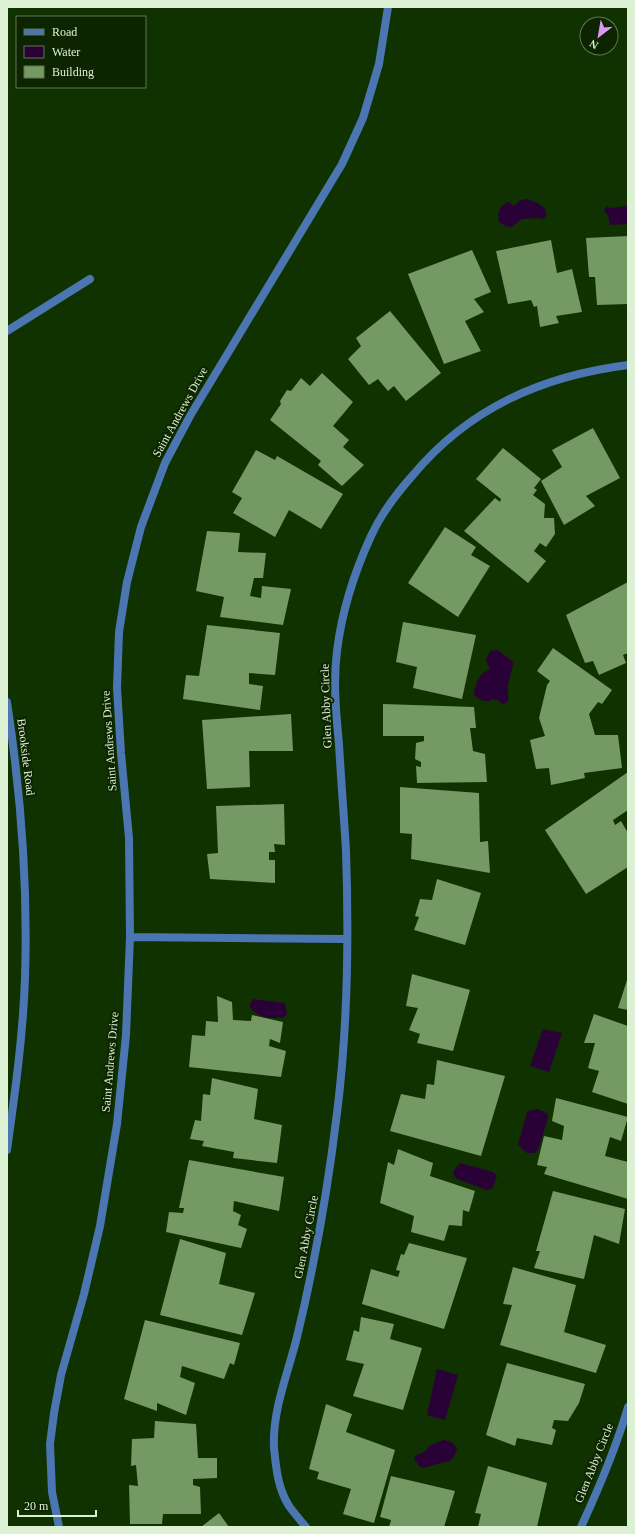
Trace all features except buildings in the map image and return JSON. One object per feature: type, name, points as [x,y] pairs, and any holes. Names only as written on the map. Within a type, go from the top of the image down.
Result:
[{"type":"street","name":"Saint Andrews Drive","points":[[59,1527],[52,1492],[50,1444],[54,1413],[61,1375],[84,1294],[100,1226],[116,1132],[126,1035],[130,937],[129,838],[117,688],[119,632],[127,582],[141,526],[165,463],[190,416],[342,164],[363,118],[379,64],[388,7]]},
{"type":"street","points":[[7,331],[90,279]]},
{"type":"street","name":"Glen Abby Circle","points":[[306,1527],[288,1505],[279,1486],[274,1446],[275,1421],[297,1338],[312,1268],[326,1191],[338,1110],[346,1007],[347,939],[344,814],[335,693],[336,654],[342,615],[353,577],[373,531],[398,492],[421,464],[452,435],[488,410],[526,390],[562,377],[597,369],[628,365]]},
{"type":"street","name":"Brookside Road","points":[[7,702],[16,760],[24,857],[25,971],[18,1075],[7,1150]]},
{"type":"street","points":[[130,937],[347,939]]},
{"type":"street","name":"Glen Abby Circle","points":[[581,1527],[623,1424],[628,1407]]},
{"type":"water","points":[[526,199],[536,202],[542,206],[547,215],[543,219],[522,219],[509,227],[499,222],[498,216],[503,205],[509,202],[514,206],[521,200]]},
{"type":"water","points":[[606,206],[610,208],[628,206],[628,224],[610,225],[608,215],[604,211]]},
{"type":"water","points":[[498,650],[513,662],[508,687],[508,701],[503,705],[499,701],[493,699],[483,701],[474,695],[475,687],[480,676],[486,671],[490,670],[486,660],[490,651]]},
{"type":"water","points":[[253,999],[285,1003],[287,1014],[283,1018],[267,1018],[260,1016],[250,1007]]},
{"type":"water","points":[[543,1029],[562,1033],[549,1072],[530,1066]]},
{"type":"water","points":[[538,1109],[548,1114],[548,1118],[538,1150],[534,1153],[527,1153],[518,1145],[527,1112]]},
{"type":"water","points":[[460,1163],[493,1172],[497,1176],[492,1189],[487,1190],[457,1179],[453,1174],[454,1170]]},
{"type":"water","points":[[437,1369],[458,1375],[445,1420],[427,1415]]},
{"type":"water","points":[[444,1440],[455,1445],[457,1449],[451,1461],[421,1468],[414,1459],[415,1456],[426,1451],[429,1446]]}]
